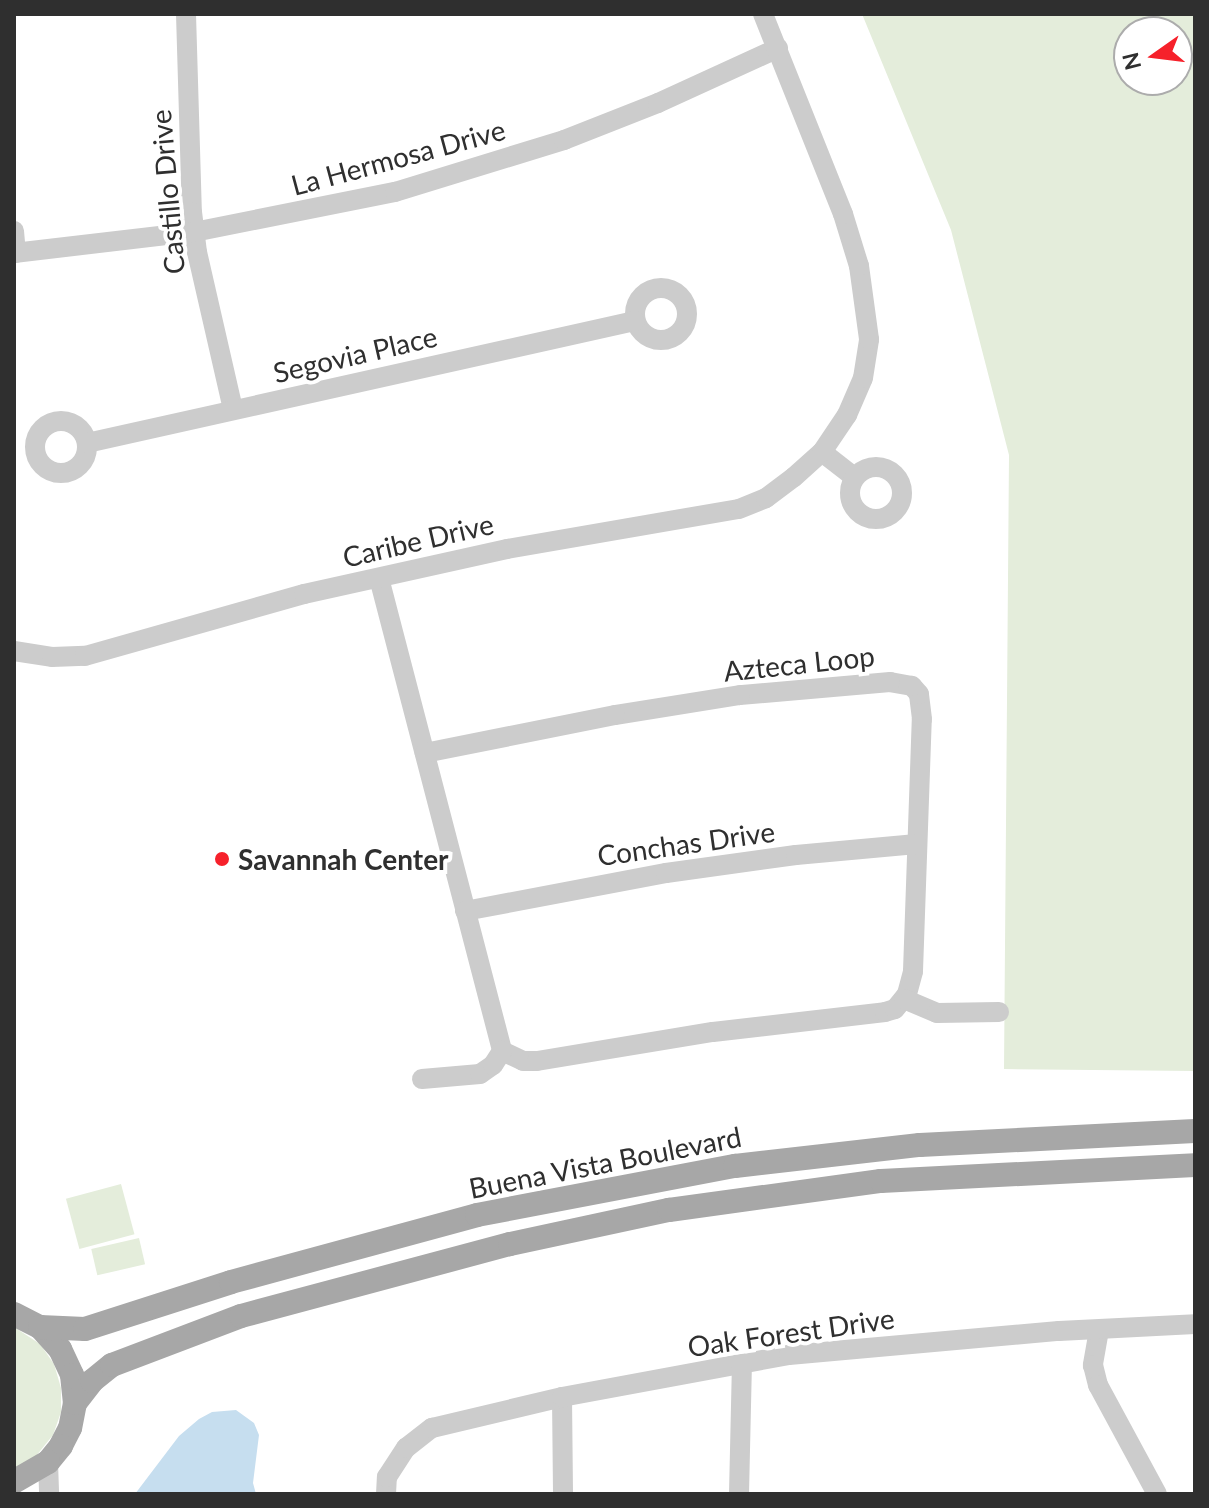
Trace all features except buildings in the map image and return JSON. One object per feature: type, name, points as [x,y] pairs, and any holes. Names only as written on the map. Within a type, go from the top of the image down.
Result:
[{"type":"main road","name":"Buena Vista Boulevard","points":[[40,1327],[85,1329],[231,1282],[477,1215],[735,1166],[920,1145],[1195,1131]]},
{"type":"main road","points":[[75,1403],[92,1381],[112,1365],[241,1316],[510,1244],[669,1210],[881,1181],[1195,1165]]},
{"type":"main road","points":[[231,1282],[241,1316]]},
{"type":"main road","points":[[14,1314],[40,1327],[60,1349],[72,1375],[75,1403],[70,1428],[48,1462],[14,1482]]},
{"type":"street","name":"Castillo Drive","points":[[186,14],[186,98],[194,232],[233,409]]},
{"type":"street","name":"Caribe Drive","points":[[14,651],[52,657],[85,656],[304,594],[572,536],[739,509],[766,498],[822,452],[847,415],[863,378],[869,339],[866,306],[843,214],[763,14]]},
{"type":"street","name":"La Hermosa Drive","points":[[15,253],[194,232],[395,192],[500,161],[658,103],[778,48]]},
{"type":"street","points":[[14,231],[15,253]]},
{"type":"street","name":"Segovia Place","points":[[87,443],[635,321]]},
{"type":"street","points":[[822,452],[854,477]]},
{"type":"street","points":[[379,578],[502,1051],[493,1065],[480,1074],[422,1079]]},
{"type":"street","name":"Azteca Loop","points":[[425,753],[674,705],[788,689],[903,682],[919,694],[922,706],[913,971],[904,999]]},
{"type":"street","name":"Conchas Drive","points":[[465,911],[651,876],[796,855],[916,844]]},
{"type":"street","points":[[502,1051],[523,1061],[537,1061],[713,1032],[885,1012],[904,999],[937,1013],[999,1012]]},
{"type":"street","name":"Oak Forest Drive","points":[[386,1494],[387,1477],[406,1448],[432,1428],[562,1397],[789,1355],[1195,1324]]},
{"type":"street","points":[[1099,1330],[1093,1365],[1098,1385],[1157,1494]]},
{"type":"street","points":[[739,1494],[742,1364]]},
{"type":"street","points":[[562,1397],[563,1494]]},
{"type":"street","points":[[48,1462],[49,1494]]},
{"type":"green space","points":[[862,14],[1195,14],[1195,1071],[1004,1069],[1009,455],[951,230]]},
{"type":"green space","points":[[121,1184],[134,1234],[79,1249],[66,1199]]},
{"type":"green space","points":[[139,1238],[145,1264],[97,1275],[91,1249]]},
{"type":"green space","points":[[14,1327],[40,1344],[54,1364],[61,1388],[61,1412],[53,1435],[36,1456],[14,1470]]},
{"type":"water","points":[[236,1410],[254,1423],[259,1435],[253,1483],[256,1494],[135,1494],[179,1436],[199,1419],[212,1412]]},
{"type":"place","name":"Savannah Center","points":[[222,859]]}]
